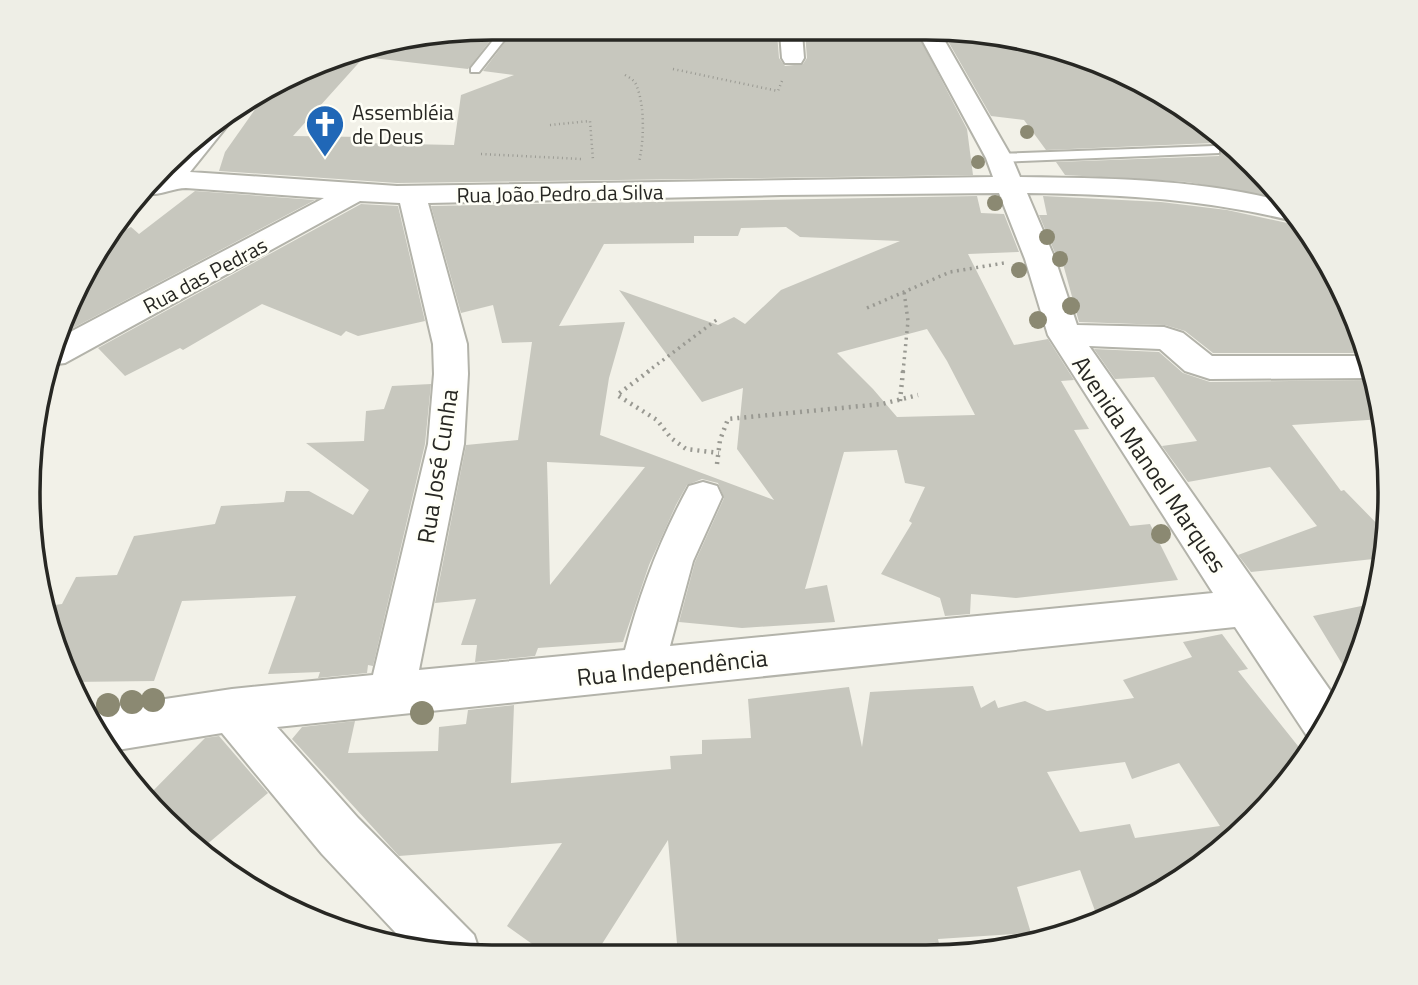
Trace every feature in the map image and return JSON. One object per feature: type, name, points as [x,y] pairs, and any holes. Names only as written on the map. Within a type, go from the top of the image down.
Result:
[{"type":"street","points":[[792,40],[793,58]]},
{"type":"street","name":"Avenida Manoel Marques","points":[[933,40],[1004,172],[1040,259],[1065,335],[1319,714]]},
{"type":"street","points":[[1004,172],[1220,195],[1277,208]]},
{"type":"street","name":"Rua João Pedro da Silva","points":[[166,180],[412,196],[856,185],[969,185],[1004,172]]},
{"type":"street","name":"Rua das Pedras","points":[[63,349],[357,192]]},
{"type":"street","name":"Rua José Cunha","points":[[391,696],[446,444],[452,374],[450,344],[412,196]]},
{"type":"street","points":[[1065,335],[1164,338],[1177,344],[1194,362],[1210,368],[1360,367]]},
{"type":"street","points":[[642,670],[661,589],[680,537],[703,497]]},
{"type":"street","name":"Rua Independência","points":[[107,730],[232,710],[1246,608]]},
{"type":"street","points":[[232,710],[340,836],[441,942]]},
{"type":"lane","points":[[475,70],[499,40]]},
{"type":"lane","points":[[1004,172],[1214,150]]},
{"type":"path","points":[[673,69],[778,91],[793,58]]},
{"type":"path","points":[[625,75],[637,84],[640,94],[640,191]]},
{"type":"path","points":[[481,154],[595,160],[590,121],[550,125]]},
{"type":"path","points":[[629,162],[639,162]]},
{"type":"path","points":[[867,308],[968,267],[1040,259]]},
{"type":"path","points":[[900,401],[908,321],[904,291]]},
{"type":"path","points":[[719,318],[617,396],[657,421],[671,438],[687,449],[719,453]]},
{"type":"path","points":[[703,497],[713,479],[728,418],[900,401],[918,395]]},
{"type":"building","points":[[491,40],[468,69],[369,58],[433,44]]},
{"type":"building","points":[[507,40],[778,40],[779,58],[785,66],[803,64],[807,58],[806,40],[921,40],[967,129],[973,175],[397,183],[219,171],[225,152],[257,106],[292,87],[361,60],[293,136],[364,137],[360,143],[454,145],[461,95],[514,75],[483,71]]},
{"type":"building","points":[[948,41],[1014,49],[1071,64],[1152,101],[1213,143],[1046,150],[1024,120],[991,116]]},
{"type":"building","points":[[1221,150],[1268,196],[1187,182],[1065,175],[1056,162],[1219,156]]},
{"type":"building","points":[[195,191],[315,200],[71,329],[87,292],[116,241],[124,230],[131,227],[139,234]]},
{"type":"building","points":[[977,196],[981,213],[1004,214],[1019,252],[968,254],[1014,345],[1048,339],[1074,380],[1061,381],[1089,429],[1074,430],[1130,526],[1150,524],[1178,580],[1016,598],[971,594],[970,614],[945,616],[940,598],[881,574],[912,523],[909,521],[925,487],[905,483],[897,450],[844,452],[805,589],[827,585],[835,622],[742,628],[679,622],[695,562],[724,498],[718,483],[702,479],[687,485],[676,505],[649,565],[623,642],[538,648],[535,656],[475,662],[477,645],[461,645],[476,599],[435,603],[466,445],[518,440],[532,342],[502,343],[493,305],[461,313],[431,206]],"holes":[[[786,227],[800,237],[900,241],[781,290],[745,324],[734,317],[718,325],[619,290],[702,402],[743,388],[737,449],[774,500],[600,435],[609,378],[625,322],[559,326],[604,244],[694,243],[694,236],[738,236],[741,228]],[[927,329],[975,415],[897,417],[837,353]],[[547,462],[645,467],[550,585]]]},
{"type":"building","points":[[1043,196],[1161,202],[1227,210],[1289,223],[1331,292],[1356,353],[1213,353],[1185,331],[1165,325],[1079,322],[1060,253],[1055,253],[1039,215],[1047,215]]},
{"type":"building","points":[[361,204],[398,206],[425,321],[358,336],[346,331],[341,336],[262,304],[183,350],[180,348],[125,376],[98,348]]},
{"type":"building","points":[[1094,349],[1159,352],[1183,373],[1210,382],[1363,380],[1372,420],[1292,425],[1341,491],[1344,490],[1377,524],[1373,559],[1251,572],[1238,555],[1317,526],[1270,467],[1188,482],[1162,446],[1197,441],[1154,377],[1115,379]]},
{"type":"building","points":[[431,384],[425,444],[373,666],[368,665],[367,673],[318,678],[320,672],[268,674],[296,596],[182,601],[154,681],[82,682],[64,638],[55,605],[62,604],[76,577],[117,575],[134,536],[215,524],[221,506],[284,502],[286,491],[309,491],[353,515],[369,490],[306,443],[364,441],[366,411],[384,409],[392,386]]},
{"type":"building","points":[[1363,606],[1343,666],[1313,616]]},
{"type":"building","points":[[1222,634],[1248,669],[1238,671],[1299,748],[1266,791],[1224,833],[1201,851],[1177,869],[1126,898],[1095,911],[1080,870],[1017,887],[1031,932],[938,939],[939,945],[677,945],[668,840],[601,945],[534,945],[507,926],[562,843],[399,856],[292,739],[302,727],[355,721],[348,753],[438,751],[439,727],[466,724],[468,710],[514,705],[511,783],[671,769],[670,756],[702,754],[702,740],[751,738],[748,699],[849,687],[862,747],[870,692],[973,686],[981,708],[995,700],[998,708],[1025,701],[1047,711],[1134,698],[1123,680],[1192,657],[1183,642]],"holes":[[[1125,762],[1132,779],[1179,763],[1220,826],[1135,838],[1130,824],[1080,832],[1047,772]]]},
{"type":"building","points":[[219,736],[268,793],[208,844],[152,791],[205,738]]},
{"type":"place","name":"Assembléia de Deus","points":[[325,158]]}]
